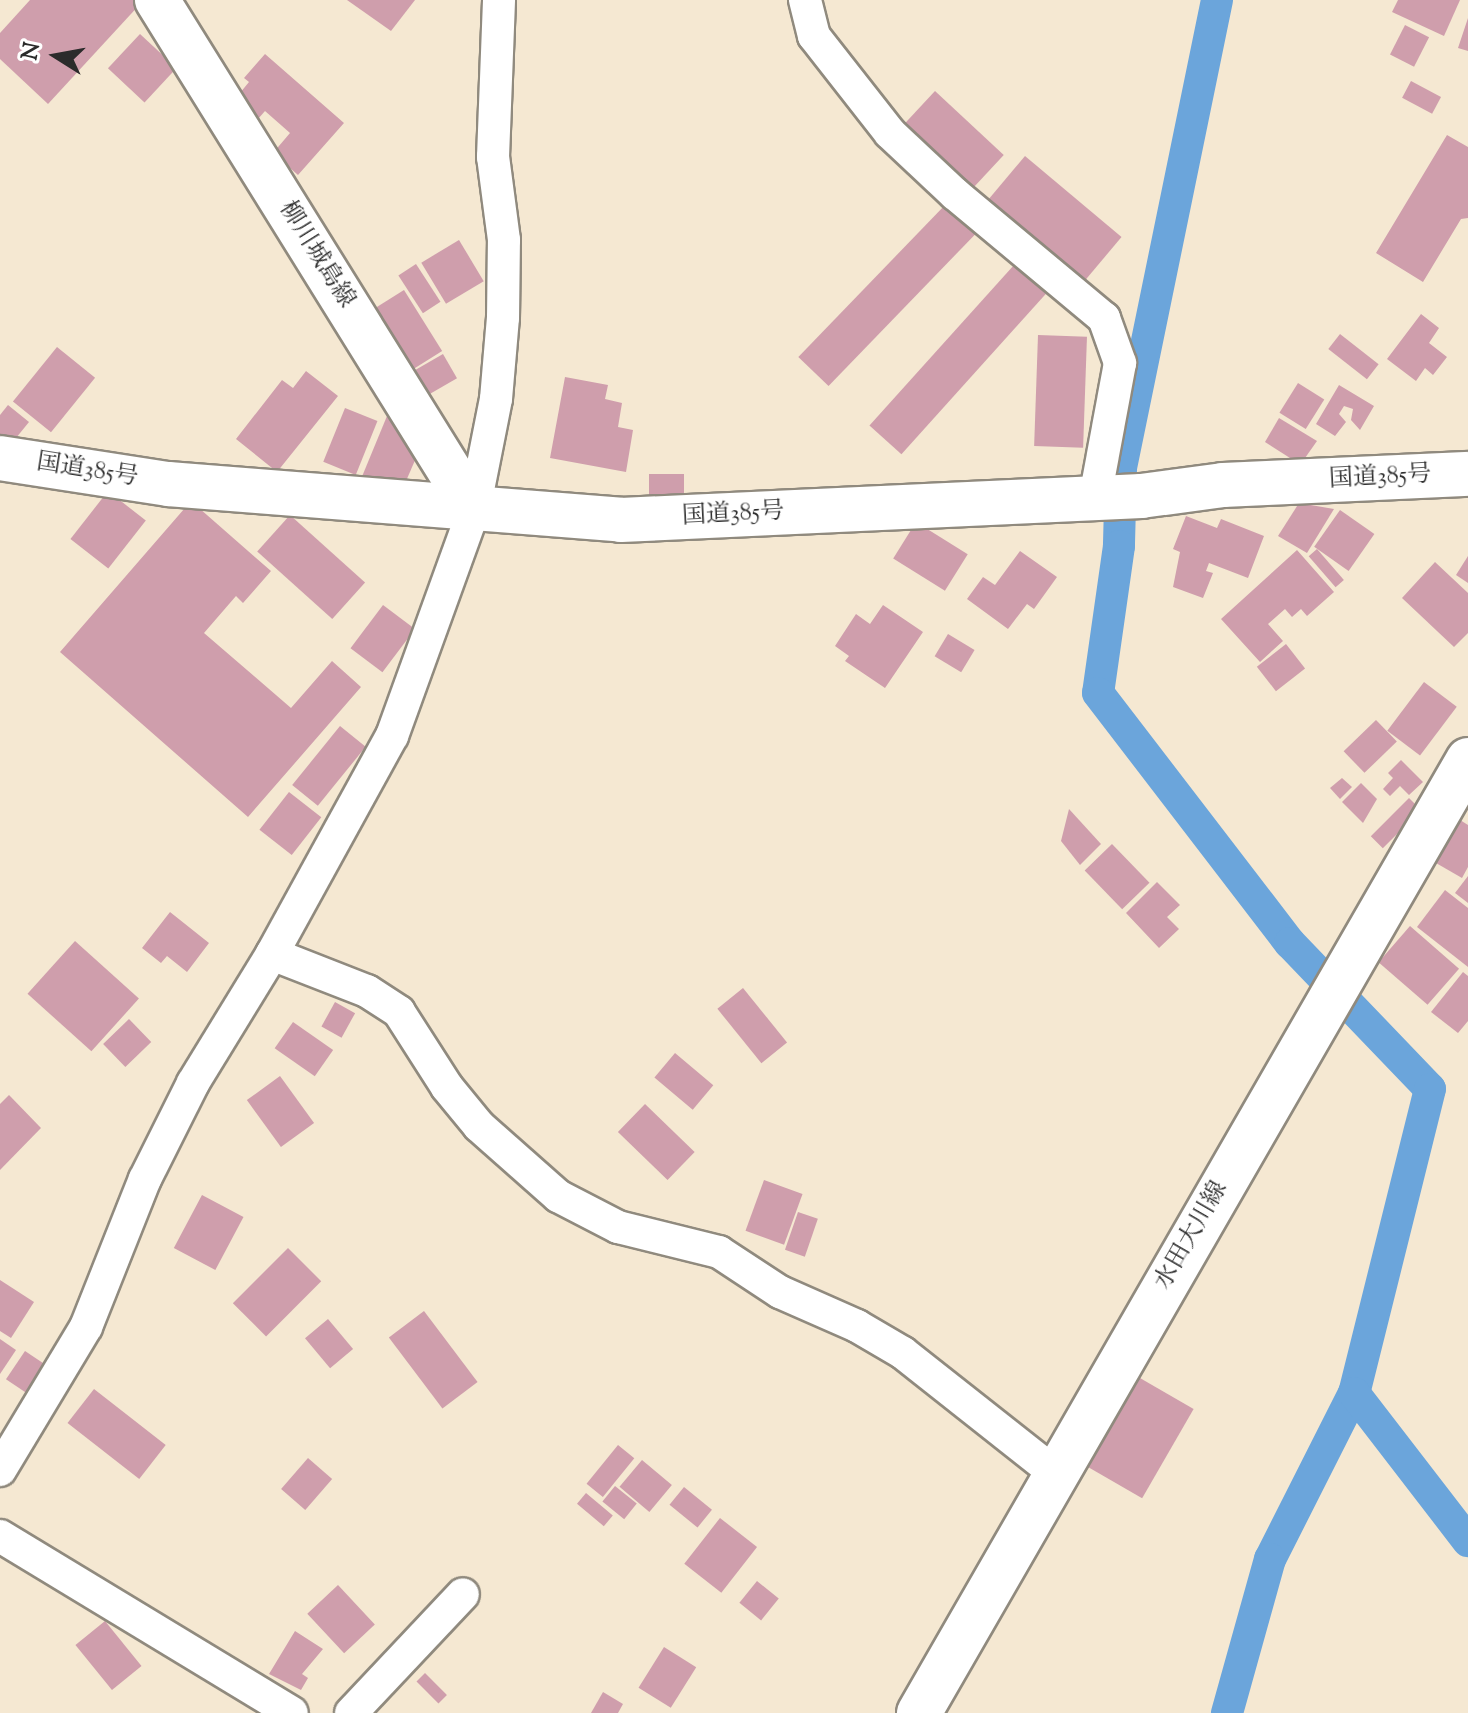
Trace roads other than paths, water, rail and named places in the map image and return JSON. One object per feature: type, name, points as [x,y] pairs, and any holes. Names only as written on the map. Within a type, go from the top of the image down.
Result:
[{"type":"main road","name":"柳川城島線","points":[[157,0],[483,510]]},
{"type":"main road","name":"国道385号","points":[[0,458],[168,484],[621,520],[1141,496],[1223,485],[1468,474]]},
{"type":"main road","name":"水田大川線","points":[[930,1695],[1468,760]]},
{"type":"street","points":[[0,1470],[86,1327],[145,1179],[193,1083],[272,954],[392,736],[483,510],[503,318],[504,240],[493,157],[499,0]]},
{"type":"street","points":[[805,0],[814,36],[890,133],[955,194],[1104,318],[1120,363],[1095,498]]},
{"type":"street","points":[[272,954],[367,991],[399,1012],[447,1087],[479,1126],[558,1196],[618,1227],[719,1252],[780,1292],[857,1326],[903,1353],[1056,1474]]},
{"type":"street","points":[[0,1536],[292,1713]]},
{"type":"street","points":[[351,1713],[463,1594]]},
{"type":"waterway","points":[[1217,0],[1121,467],[1119,546],[1098,693],[1290,943],[1430,1089],[1354,1393],[1270,1559],[1227,1713]]},
{"type":"waterway","points":[[1354,1393],[1468,1541]]}]
